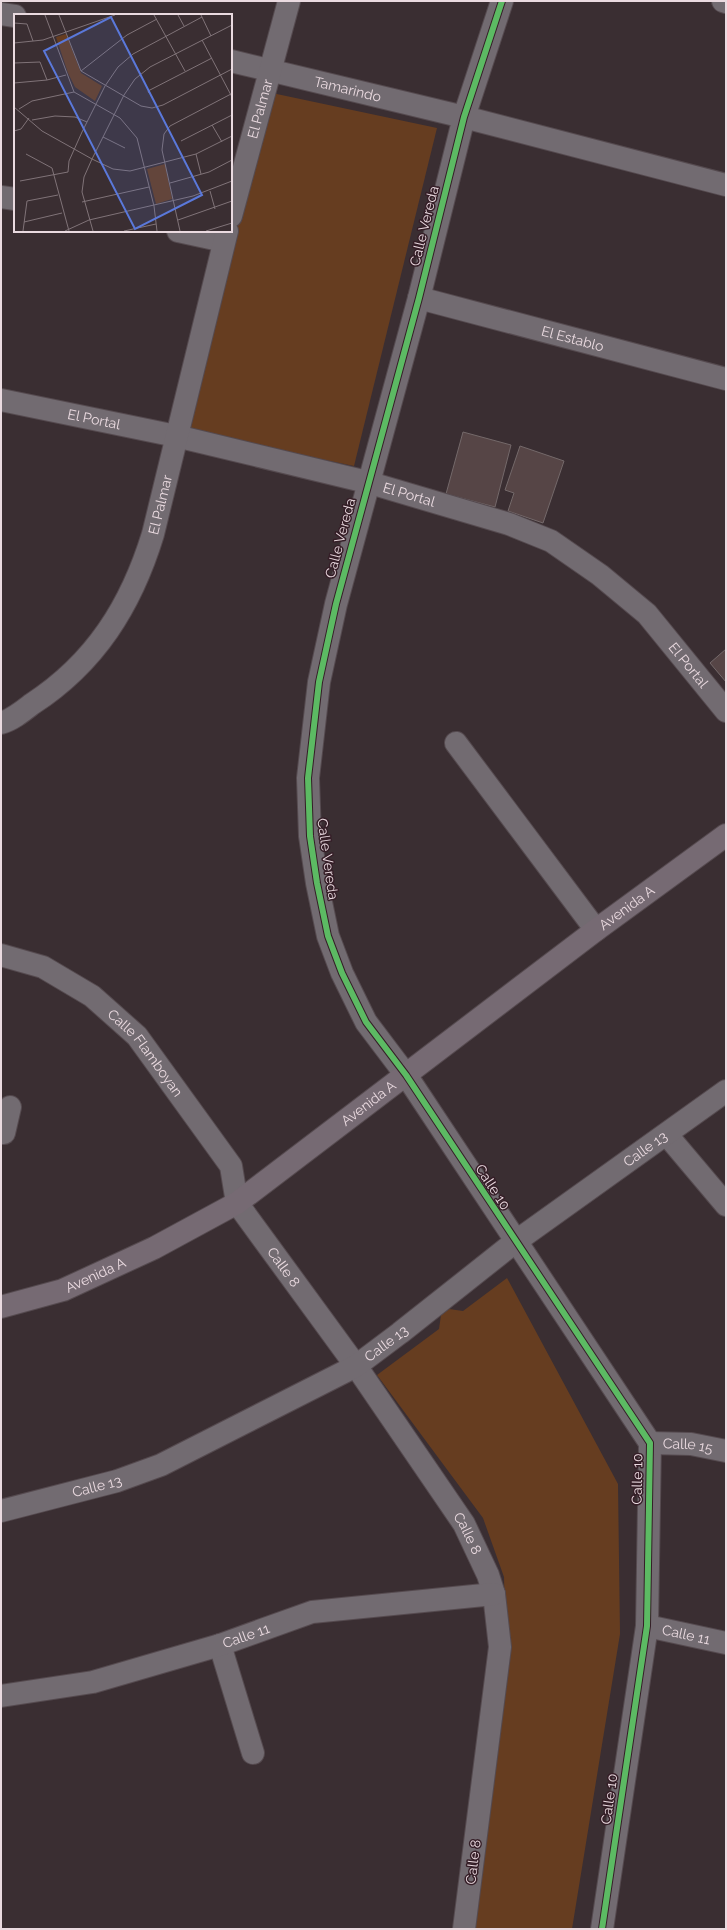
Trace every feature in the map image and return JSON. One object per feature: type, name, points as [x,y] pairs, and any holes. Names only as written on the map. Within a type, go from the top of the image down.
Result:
[{"type":"main road","name":"Avenida A","points":[[1,1307],[63,1290],[154,1248],[237,1203],[596,930],[726,835]]},
{"type":"street","name":"El Palmar","points":[[232,212],[289,1]]},
{"type":"street","name":"Calle Vereda","points":[[406,1075],[366,1022],[342,973],[328,936],[317,883],[310,836],[308,778],[318,682],[336,604],[367,482],[419,298],[464,118],[502,1]]},
{"type":"street","points":[[1,14],[14,16]]},
{"type":"street","name":"Tamarindo","points":[[232,61],[464,118],[726,185]]},
{"type":"street","points":[[1,197],[14,199]]},
{"type":"street","points":[[187,232],[225,236]]},
{"type":"street","name":"El Palmar","points":[[1,723],[56,688],[83,664],[106,634],[133,590],[144,563],[153,534],[225,236]]},
{"type":"street","name":"El Establo","points":[[419,298],[726,379]]},
{"type":"street","name":"El Portal","points":[[1,400],[176,436],[367,482],[509,524],[550,541],[600,575],[647,614],[726,711]]},
{"type":"street","points":[[456,743],[596,930]]},
{"type":"street","name":"Calle Flamboyan","points":[[1,955],[43,967],[92,996],[137,1036],[231,1166],[237,1203]]},
{"type":"street","name":"Calle 10","points":[[406,1075],[515,1242],[650,1443],[647,1626],[602,1929]]},
{"type":"street","name":"Calle 13","points":[[1,1512],[117,1481],[161,1465],[356,1366],[515,1242],[667,1135],[726,1091]]},
{"type":"street","points":[[1,1133],[4,1133],[10,1107]]},
{"type":"street","points":[[667,1135],[726,1205]]},
{"type":"street","name":"Calle 8","points":[[237,1203],[356,1366],[464,1524],[488,1575],[494,1594],[500,1647],[464,1929]]},
{"type":"street","name":"Calle 15","points":[[650,1443],[691,1444],[726,1451]]},
{"type":"street","name":"Calle 11","points":[[1,1696],[93,1682],[220,1645],[312,1612],[494,1594]]},
{"type":"street","name":"Calle 11","points":[[647,1626],[726,1643]]},
{"type":"street","points":[[220,1645],[253,1753]]},
{"type":"shaded area","points":[[272,93],[437,128],[354,466],[183,430]]},
{"type":"shaded area","points":[[507,1278],[618,1484],[620,1634],[572,1929],[468,1929],[506,1652],[504,1577],[483,1518],[377,1375],[439,1329],[442,1308],[463,1311]]},
{"type":"building","points":[[463,432],[511,445],[495,507],[446,494]]},
{"type":"building","points":[[520,446],[564,461],[543,523],[508,511],[514,493],[505,490]]},
{"type":"building","points":[[726,649],[726,682],[710,663]]},
{"type":"cycle path","points":[[502,1],[464,117],[419,298],[336,604],[319,682],[308,778],[310,836],[317,883],[328,936],[342,973],[366,1022],[406,1075],[650,1443],[647,1626],[602,1929]]}]
